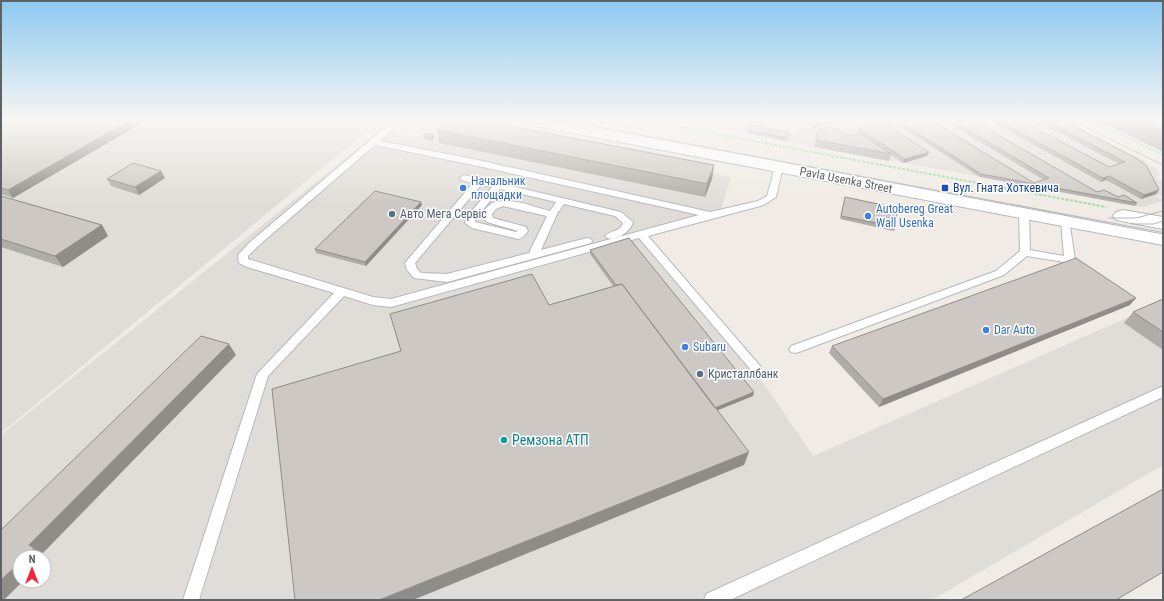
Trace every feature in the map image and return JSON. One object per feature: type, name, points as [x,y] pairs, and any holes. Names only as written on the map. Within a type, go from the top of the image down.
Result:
[{"type":"street","name":"Pavla Usenka Street","points":[[679,148],[1163,239]]},
{"type":"street","name":"Pavla Usenka Street","points":[[772,148],[1163,223]]},
{"type":"lane","points":[[368,148],[259,239],[243,255],[243,261],[251,265],[381,303],[391,303],[711,215],[762,203],[771,197],[780,167]]},
{"type":"lane","points":[[406,148],[486,164],[711,215]]},
{"type":"lane","points":[[464,178],[618,214],[628,222],[627,227],[623,232],[447,278],[418,276],[412,270],[410,263],[479,182]]},
{"type":"lane","points":[[498,186],[471,218],[470,223],[475,226],[518,236],[521,234],[523,229],[490,220],[487,217],[487,213],[497,203],[552,214]]},
{"type":"lane","points":[[533,256],[552,214],[561,201]]},
{"type":"lane","points":[[1024,213],[1025,252]]},
{"type":"lane","points":[[1025,252],[1073,262],[1066,221]]},
{"type":"lane","points":[[641,234],[755,367]]},
{"type":"lane","points":[[795,349],[1000,273],[1025,252]]},
{"type":"lane","points":[[191,600],[263,374],[343,291]]},
{"type":"lane","points":[[712,600],[1161,392]]},
{"type":"path","points":[[780,148],[1106,207]]},
{"type":"path","points":[[1149,148],[1163,155]]},
{"type":"shaded area","points":[[1,148],[346,148],[1,433]]},
{"type":"shaded area","points":[[358,148],[585,148],[731,177],[721,209],[644,232],[767,388],[813,456],[1163,302],[1163,465],[932,600],[1,600],[1,435]]},
{"type":"shaded area","points":[[824,148],[1119,148],[1148,162],[1145,163],[1155,168],[1160,174],[1156,178],[1163,182],[1163,195],[1156,196],[1163,201],[1142,207]]},
{"type":"building","points":[[1,148],[82,148],[8,190],[1,188]]},
{"type":"building","points":[[527,148],[625,148],[714,165],[707,184]]},
{"type":"building","points":[[859,148],[882,148],[891,154]]},
{"type":"building","points":[[888,148],[923,148],[929,152],[905,159]]},
{"type":"building","points":[[941,148],[976,148],[1034,183],[1049,178],[998,148],[1021,148],[1097,192],[1104,190],[1118,197],[1124,195],[1137,203],[981,174]]},
{"type":"building","points":[[1048,148],[1073,148],[1109,167],[1125,162],[1098,148],[1117,148],[1146,165],[1159,190],[1144,195],[1109,176],[1103,178]]},
{"type":"building","points":[[133,163],[161,171],[135,187],[107,179]]},
{"type":"building","points":[[375,191],[421,202],[365,262],[315,249]]},
{"type":"building","points":[[1,196],[102,225],[55,256],[1,239]]},
{"type":"building","name":"Autobereg Great Wall Usenka","points":[[845,197],[897,208],[896,227],[841,216]]},
{"type":"building","name":"Subaru","points":[[629,238],[754,392],[715,408],[622,284],[616,285],[590,250]]},
{"type":"building","points":[[1076,258],[1136,298],[883,399],[832,346]]},
{"type":"building","name":"Ремзона АТП","points":[[532,274],[549,305],[622,284],[749,452],[379,600],[295,600],[272,389],[401,351],[390,314]]},
{"type":"building","points":[[1163,299],[1163,332],[1133,312]]},
{"type":"building","points":[[201,336],[229,344],[29,545],[34,548],[33,549],[12,549],[12,570],[1,580],[1,530]]},
{"type":"building","points":[[1163,489],[1163,572],[1116,600],[961,600]]},
{"type":"tram line","points":[[710,148],[1163,234]]},
{"type":"tram line","points":[[1128,148],[1163,165]]},
{"type":"tram line","points":[[1109,218],[1136,218],[1163,211]]},
{"type":"tram line","points":[[1132,224],[1154,224],[1163,221]]},
{"type":"place","name":"Начальник площадки","points":[[463,188]]},
{"type":"place","name":"Вул. Гната Хоткевича","points":[[945,188]]},
{"type":"place","name":"Авто Мега Сервіс","points":[[392,214]]},
{"type":"place","name":"Autobereg Great Wall Usenka","points":[[868,216]]},
{"type":"place","name":"Dar Auto","points":[[986,330]]},
{"type":"place","name":"Subaru","points":[[685,347]]},
{"type":"place","name":"Кристаллбанк","points":[[700,374]]},
{"type":"place","name":"Ремзона АТП","points":[[504,440]]}]
